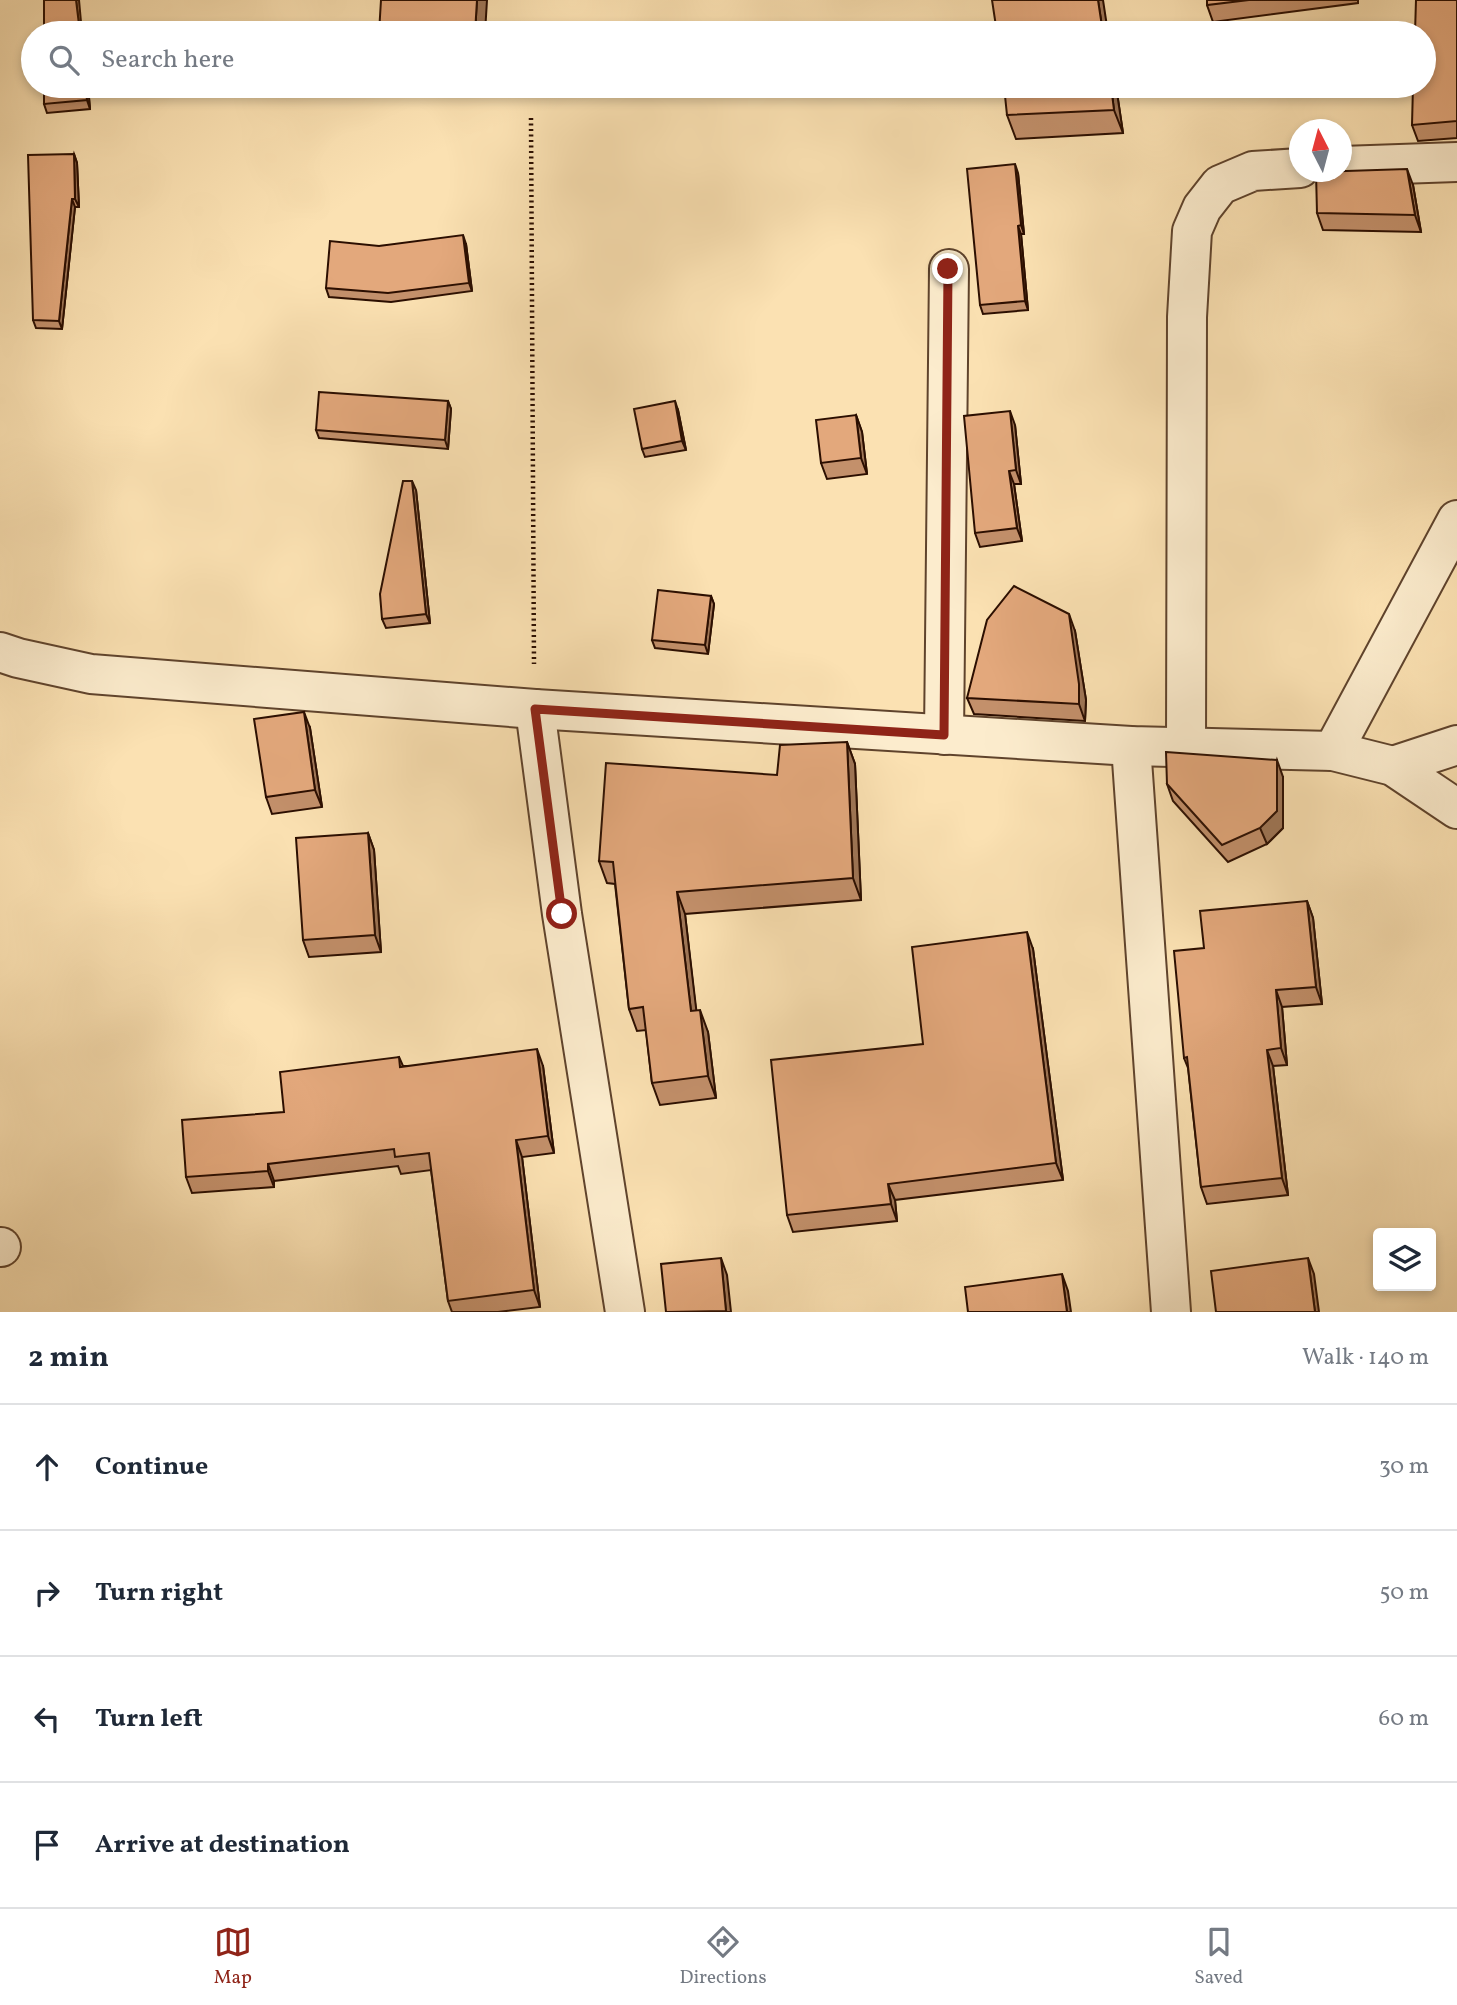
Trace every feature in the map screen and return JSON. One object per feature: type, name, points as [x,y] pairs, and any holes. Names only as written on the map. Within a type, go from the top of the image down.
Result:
[{"type":"street","points":[[1352,166],[1457,162]]},
{"type":"street","points":[[1186,747],[1187,317],[1192,232],[1202,208],[1220,186],[1254,172],[1289,170]]},
{"type":"street","points":[[944,735],[948,269]]},
{"type":"street","points":[[1333,751],[1457,520]]},
{"type":"street","points":[[0,652],[91,674],[535,709],[1131,746],[1333,751],[1393,766],[1457,809]]},
{"type":"street","points":[[535,709],[562,914],[625,1312]]},
{"type":"street","points":[[1393,766],[1457,745]]},
{"type":"street","points":[[1131,746],[1171,1312]]},
{"type":"path","points":[[531,118],[535,709]]},
{"type":"building","points":[[44,0],[76,0],[79,21],[44,21]]},
{"type":"building","points":[[381,0],[477,0],[476,21],[380,21]]},
{"type":"building","points":[[992,0],[1098,0],[1101,21],[995,21]]},
{"type":"building","points":[[1207,0],[1249,0],[1207,5]]},
{"type":"building","points":[[1416,0],[1457,0],[1457,121],[1412,125],[1413,98],[1436,98],[1436,21],[1415,21]]},
{"type":"building","points":[[44,98],[87,100],[44,104]]},
{"type":"building","points":[[1005,98],[1112,98],[1114,110],[1007,115]]},
{"type":"building","points":[[74,154],[75,199],[72,199],[59,321],[33,320],[28,155]]},
{"type":"building","points":[[1015,164],[1025,301],[980,305],[967,169]]},
{"type":"building","points":[[1407,169],[1415,215],[1317,213],[1316,182],[1352,182],[1352,171]]},
{"type":"building","points":[[463,235],[469,283],[388,293],[326,288],[330,241],[379,246]]},
{"type":"building","points":[[319,392],[448,401],[445,440],[316,430]]},
{"type":"building","points":[[675,401],[682,441],[642,449],[634,409]]},
{"type":"building","points":[[1010,411],[1016,470],[1009,471],[1017,528],[975,533],[964,416]]},
{"type":"building","points":[[856,415],[861,458],[821,463],[816,420]]},
{"type":"building","points":[[403,481],[412,481],[426,614],[382,619],[380,594]]},
{"type":"building","points":[[1014,586],[1069,614],[1079,684],[1079,704],[967,698],[987,620]]},
{"type":"building","points":[[658,590],[711,596],[705,645],[652,640]]},
{"type":"building","points":[[304,712],[315,790],[266,797],[254,719]]},
{"type":"building","points":[[847,742],[853,878],[677,892],[691,1011],[700,1010],[708,1076],[652,1083],[643,1007],[629,1009],[613,862],[599,861],[606,763],[777,775],[780,745]]},
{"type":"building","points":[[1166,752],[1277,760],[1277,811],[1260,828],[1222,845],[1167,784]]},
{"type":"building","points":[[368,833],[375,935],[303,940],[296,838]]},
{"type":"building","points":[[1307,901],[1316,987],[1276,990],[1281,1048],[1267,1050],[1282,1178],[1201,1187],[1187,1057],[1184,1058],[1174,951],[1204,948],[1200,911]]},
{"type":"building","points":[[1027,932],[1056,1163],[888,1184],[891,1204],[787,1215],[771,1060],[923,1044],[912,947]]},
{"type":"building","points":[[537,1049],[548,1136],[516,1140],[534,1290],[448,1301],[429,1153],[395,1157],[394,1149],[268,1164],[268,1171],[186,1177],[182,1120],[284,1112],[280,1072],[399,1057],[400,1067]]},
{"type":"building","points":[[721,1258],[726,1311],[666,1312],[661,1264]]},
{"type":"building","points":[[1308,1258],[1315,1312],[1216,1312],[1211,1271]]},
{"type":"building","points":[[1062,1274],[1067,1312],[968,1312],[965,1287]]},
{"type":"route","points":[[562,914],[535,709],[944,735],[948,269]]}]
